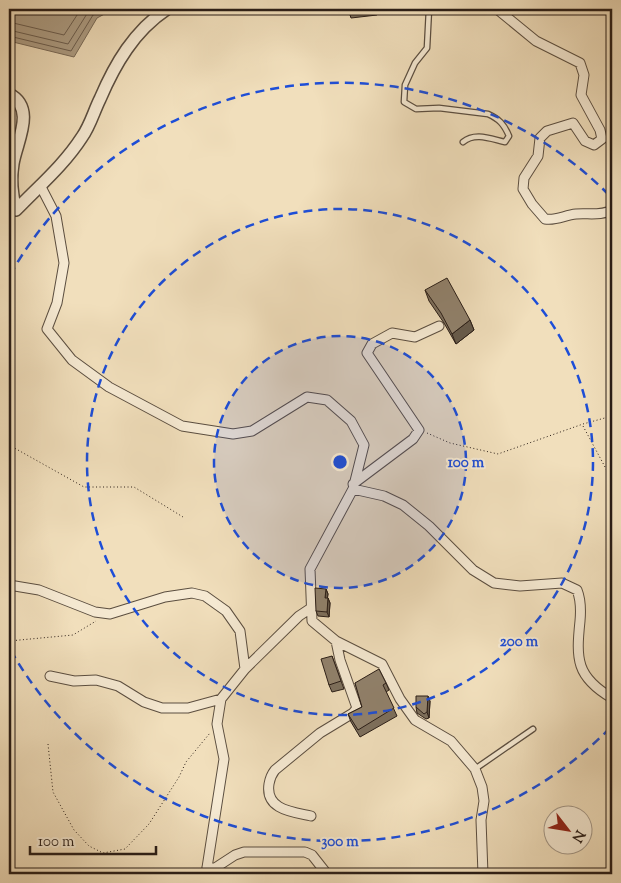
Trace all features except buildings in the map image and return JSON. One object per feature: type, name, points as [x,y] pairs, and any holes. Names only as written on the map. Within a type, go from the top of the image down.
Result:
[{"type":"street","points":[[12,213],[61,165],[84,136],[108,81],[129,45],[152,18],[167,9]]},
{"type":"street","points":[[497,9],[536,41],[580,63],[584,75],[581,95],[600,130],[602,139],[594,145],[585,141],[573,123],[547,131],[540,138],[538,156],[524,178],[523,189],[532,204],[545,219],[553,220],[575,214],[607,213],[612,210]]},
{"type":"street","points":[[9,94],[15,97],[23,111],[23,128],[13,163],[11,187],[12,213]]},
{"type":"street","points":[[40,185],[56,216],[64,263],[57,304],[47,329],[72,360],[109,386],[182,426],[233,434],[252,431],[307,397],[327,400],[351,421],[364,444],[353,486],[310,569],[312,621],[336,641],[382,664],[400,699],[415,720],[451,741],[475,769],[482,787],[484,801],[480,820],[483,874]]},
{"type":"street","points":[[353,486],[413,439],[419,430],[367,353],[372,344],[392,334],[415,337],[439,326]]},
{"type":"street","points":[[353,486],[384,496],[403,506],[429,526],[473,570],[494,583],[520,586],[562,583],[577,590],[581,599],[577,649],[580,667],[592,683],[612,698]]},
{"type":"street","points":[[9,585],[39,590],[95,612],[110,614],[165,597],[192,593],[205,596],[226,611],[240,631],[245,669]]},
{"type":"street","points":[[311,608],[299,616],[245,669],[221,699],[217,724],[224,759],[206,871],[244,852],[305,852],[312,854],[328,874]]},
{"type":"street","points":[[311,816],[278,808],[270,799],[268,789],[271,775],[275,770],[320,733],[353,713],[356,708],[340,660],[336,641]]},
{"type":"street","points":[[50,676],[74,681],[96,680],[118,686],[144,702],[162,708],[188,708],[221,699]]},
{"type":"lane","points":[[428,9],[427,48],[415,64],[405,85],[404,102],[416,109],[439,108],[488,114],[504,124],[509,136],[505,142],[477,136],[468,138],[463,142]]},
{"type":"lane","points":[[475,769],[533,729]]},
{"type":"path","points":[[419,430],[450,443],[498,454],[582,424],[612,416]]},
{"type":"path","points":[[582,424],[612,480]]},
{"type":"path","points":[[9,445],[84,487],[134,487],[183,517]]},
{"type":"path","points":[[9,641],[72,635],[110,614]]},
{"type":"path","points":[[48,744],[53,792],[74,830],[89,846],[103,853],[125,849],[150,824],[179,778],[186,762],[217,724]]},
{"type":"water","points":[[9,9],[114,9],[97,18],[74,57],[9,41]]}]
